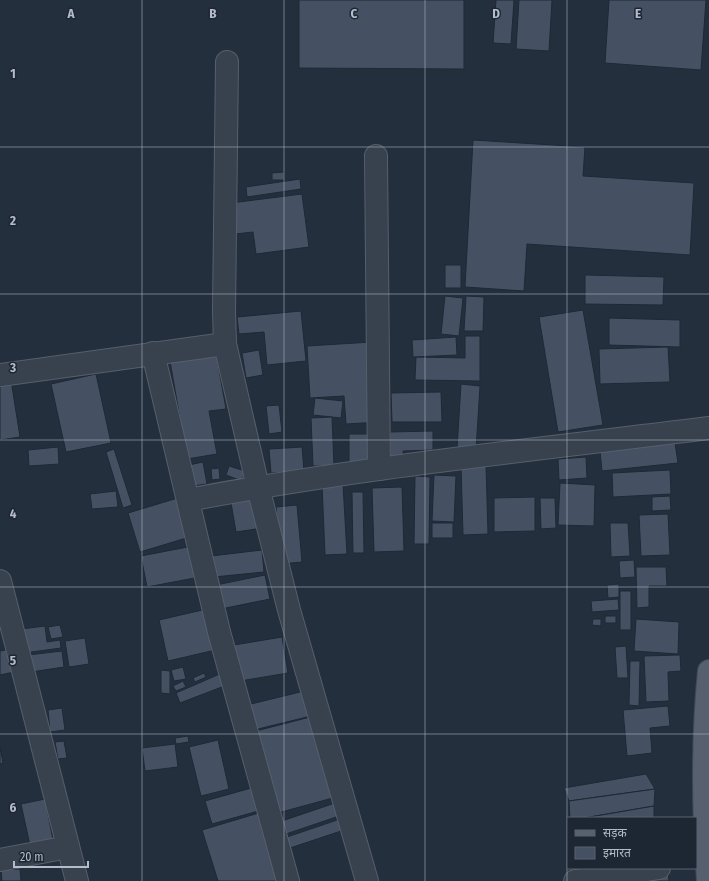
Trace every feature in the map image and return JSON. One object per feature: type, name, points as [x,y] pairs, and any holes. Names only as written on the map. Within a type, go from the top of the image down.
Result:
[{"type":"main road","points":[[704,868],[704,803],[709,671]]},
{"type":"street","points":[[227,62],[224,311],[225,344],[258,487],[292,617],[367,881]]},
{"type":"street","points":[[376,156],[379,469]]},
{"type":"street","points":[[0,374],[225,344]]},
{"type":"street","points":[[153,353],[218,632],[288,881]]},
{"type":"street","points":[[188,500],[258,487],[379,469],[709,428]]},
{"type":"street","points":[[0,581],[77,881]]},
{"type":"street","points":[[0,860],[68,847]]},
{"type":"street","points":[[575,881],[653,869]]},
{"type":"building","points":[[299,0],[464,0],[464,69],[299,68]]},
{"type":"building","points":[[496,0],[514,0],[511,44],[493,43]]},
{"type":"building","points":[[519,0],[552,0],[549,51],[516,49]]},
{"type":"building","points":[[609,0],[706,0],[701,70],[605,63]]},
{"type":"building","points":[[473,140],[585,147],[583,176],[694,183],[690,255],[527,244],[524,291],[465,287]]},
{"type":"building","points":[[284,172],[284,180],[272,180],[272,173]]},
{"type":"building","points":[[300,179],[301,189],[247,197],[246,187]]},
{"type":"building","points":[[302,194],[309,247],[256,254],[253,232],[235,234],[231,203]]},
{"type":"building","points":[[445,265],[461,265],[461,288],[445,288]]},
{"type":"building","points":[[585,275],[664,277],[663,305],[585,304]]},
{"type":"building","points":[[445,296],[463,298],[459,336],[441,334]]},
{"type":"building","points":[[466,296],[484,297],[483,331],[464,331]]},
{"type":"building","points":[[583,310],[603,425],[558,432],[539,317]]},
{"type":"building","points":[[301,311],[306,361],[267,365],[264,332],[239,334],[237,317]]},
{"type":"building","points":[[609,318],[680,320],[680,347],[609,345]]},
{"type":"building","points":[[465,336],[480,336],[480,381],[415,380],[416,357],[465,358]]},
{"type":"building","points":[[456,337],[457,355],[413,357],[412,340]]},
{"type":"building","points":[[388,341],[390,374],[377,375],[380,422],[346,424],[344,396],[310,398],[307,346]]},
{"type":"building","points":[[668,347],[670,382],[600,384],[599,349]]},
{"type":"building","points":[[259,350],[263,375],[246,378],[242,353]]},
{"type":"building","points":[[216,353],[226,409],[209,411],[217,454],[187,459],[170,361]]},
{"type":"building","points":[[96,374],[111,443],[66,452],[51,384]]},
{"type":"building","points":[[11,380],[20,437],[0,440],[0,382]]},
{"type":"building","points":[[461,384],[480,386],[476,450],[457,449]]},
{"type":"building","points":[[441,392],[442,422],[392,422],[391,393]]},
{"type":"building","points":[[315,398],[343,401],[341,418],[313,415]]},
{"type":"building","points":[[279,405],[282,432],[269,434],[266,406]]},
{"type":"building","points":[[332,417],[334,466],[313,466],[311,418]]},
{"type":"building","points":[[433,431],[433,450],[403,451],[404,462],[390,462],[390,432]]},
{"type":"building","points":[[349,434],[373,434],[373,463],[349,462]]},
{"type":"building","points":[[675,443],[678,463],[602,471],[600,451]]},
{"type":"building","points":[[58,447],[59,464],[29,466],[28,450]]},
{"type":"building","points":[[302,447],[304,471],[271,473],[269,449]]},
{"type":"building","points":[[114,449],[132,505],[123,508],[106,452]]},
{"type":"building","points":[[586,457],[587,478],[559,480],[558,459]]},
{"type":"building","points":[[203,462],[207,484],[193,486],[189,465]]},
{"type":"building","points":[[461,465],[486,465],[488,534],[463,535]]},
{"type":"building","points":[[229,466],[245,471],[242,481],[226,475]]},
{"type":"building","points":[[219,468],[220,479],[212,480],[211,469]]},
{"type":"building","points":[[670,470],[671,494],[613,497],[612,473]]},
{"type":"building","points":[[434,475],[456,476],[454,522],[432,521]]},
{"type":"building","points":[[415,476],[430,477],[429,544],[414,544]]},
{"type":"building","points":[[560,483],[595,485],[594,526],[558,525]]},
{"type":"building","points":[[343,484],[347,554],[325,555],[322,485]]},
{"type":"building","points":[[402,487],[404,551],[374,552],[372,488]]},
{"type":"building","points":[[116,491],[118,507],[92,509],[90,494]]},
{"type":"building","points":[[264,492],[270,527],[236,532],[230,497]]},
{"type":"building","points":[[352,492],[363,492],[364,553],[353,553]]},
{"type":"building","points":[[670,496],[671,510],[652,511],[652,497]]},
{"type":"building","points":[[181,497],[193,536],[140,552],[128,513]]},
{"type":"building","points":[[535,497],[535,531],[494,532],[494,498]]},
{"type":"building","points":[[540,498],[555,498],[556,528],[541,529]]},
{"type":"building","points":[[297,505],[302,562],[281,564],[276,507]]},
{"type":"building","points":[[668,514],[670,555],[641,556],[639,515]]},
{"type":"building","points":[[432,523],[453,523],[453,538],[432,538]]},
{"type":"building","points":[[610,523],[628,523],[630,556],[611,557]]},
{"type":"building","points":[[193,546],[200,577],[147,587],[141,556]]},
{"type":"building","points":[[262,550],[264,572],[214,577],[211,556]]},
{"type":"building","points":[[634,560],[635,577],[620,578],[619,561]]},
{"type":"building","points":[[636,567],[666,567],[667,586],[649,586],[649,607],[637,608]]},
{"type":"building","points":[[265,575],[270,599],[221,609],[216,585]]},
{"type":"building","points":[[619,584],[619,597],[608,598],[607,585]]},
{"type":"building","points":[[620,591],[631,591],[631,630],[620,630]]},
{"type":"building","points":[[618,599],[619,610],[592,612],[591,601]]},
{"type":"building","points":[[211,608],[220,649],[168,661],[159,620]]},
{"type":"building","points":[[605,616],[616,616],[616,623],[605,623]]},
{"type":"building","points":[[593,619],[601,619],[601,626],[592,625]]},
{"type":"building","points":[[636,619],[679,622],[678,654],[634,651]]},
{"type":"building","points":[[60,625],[63,637],[51,639],[48,627]]},
{"type":"building","points":[[45,626],[47,642],[60,640],[61,648],[24,653],[21,629]]},
{"type":"building","points":[[282,637],[288,673],[240,681],[234,645]]},
{"type":"building","points":[[85,638],[89,664],[69,667],[65,641]]},
{"type":"building","points":[[626,646],[628,678],[617,678],[615,647]]},
{"type":"building","points":[[10,649],[14,672],[0,675],[0,651]]},
{"type":"building","points":[[62,651],[64,667],[31,672],[28,655]]},
{"type":"building","points":[[680,655],[681,671],[668,672],[669,701],[646,702],[644,656]]},
{"type":"building","points":[[630,661],[640,661],[639,706],[629,705]]},
{"type":"building","points":[[183,667],[186,679],[174,681],[171,670]]},
{"type":"building","points":[[161,670],[170,671],[170,694],[161,693]]},
{"type":"building","points":[[204,673],[206,677],[195,682],[193,678]]},
{"type":"building","points":[[222,673],[227,685],[180,703],[176,693]]},
{"type":"building","points":[[183,681],[186,687],[176,691],[173,686]]},
{"type":"building","points":[[304,691],[311,716],[254,730],[247,705]]},
{"type":"building","points":[[668,706],[670,726],[650,728],[652,753],[627,756],[623,710]]},
{"type":"building","points":[[62,708],[65,730],[50,732],[48,710]]},
{"type":"building","points":[[318,715],[340,796],[274,814],[252,732]]},
{"type":"building","points":[[188,736],[189,742],[176,744],[175,738]]},
{"type":"building","points":[[218,740],[229,789],[201,796],[189,747]]},
{"type":"building","points":[[64,741],[67,758],[58,759],[55,742]]},
{"type":"building","points":[[175,744],[178,767],[145,771],[142,748]]},
{"type":"building","points":[[0,747],[3,763],[0,764]]},
{"type":"building","points":[[646,774],[655,789],[569,801],[564,788]]},
{"type":"building","points":[[255,787],[262,810],[212,824],[205,801]]},
{"type":"building","points":[[655,789],[654,806],[590,817],[570,817],[569,801]]},
{"type":"building","points":[[45,799],[54,845],[31,850],[21,804]]},
{"type":"building","points":[[341,801],[345,814],[283,835],[279,822]]},
{"type":"building","points":[[654,806],[654,817],[590,817]]},
{"type":"building","points":[[262,812],[283,881],[218,881],[202,830]]},
{"type":"building","points":[[346,817],[350,828],[290,848],[287,837]]},
{"type":"building","points":[[20,869],[21,881],[2,881],[1,870]]},
{"type":"building","points":[[668,872],[669,881],[635,881]]}]
